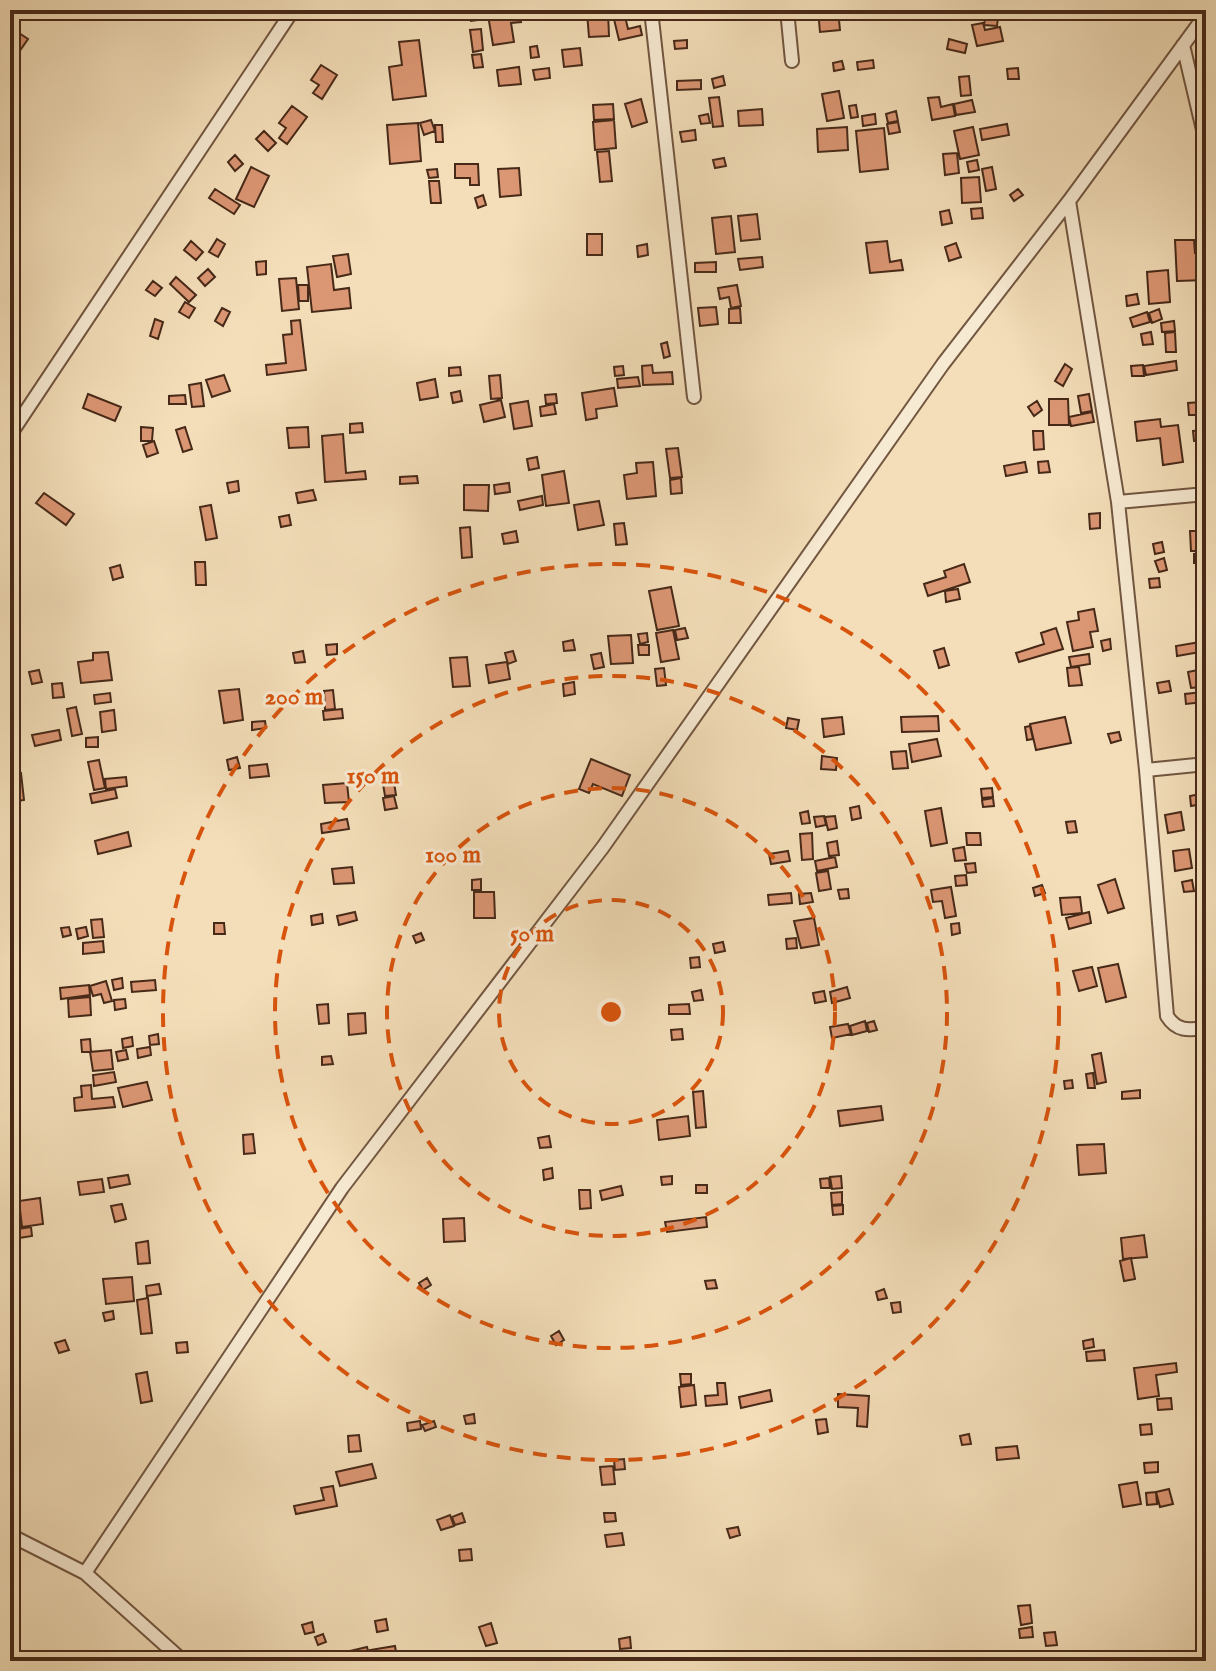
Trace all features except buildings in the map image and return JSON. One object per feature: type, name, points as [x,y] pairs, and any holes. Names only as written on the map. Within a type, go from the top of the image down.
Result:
[{"type":"street","points":[[10,435],[293,10]]},
{"type":"street","points":[[651,10],[694,397]]},
{"type":"street","points":[[787,10],[792,61]]},
{"type":"street","points":[[85,1573],[342,1188],[603,847],[943,364],[1069,201],[1206,14]]},
{"type":"street","points":[[1183,45],[1206,143]]},
{"type":"street","points":[[1069,201],[1118,502],[1146,770],[1167,1016],[1174,1026],[1185,1030],[1206,1028]]},
{"type":"street","points":[[1118,502],[1206,494]]},
{"type":"street","points":[[1146,770],[1206,764]]},
{"type":"street","points":[[10,1535],[85,1573],[183,1661]]}]
